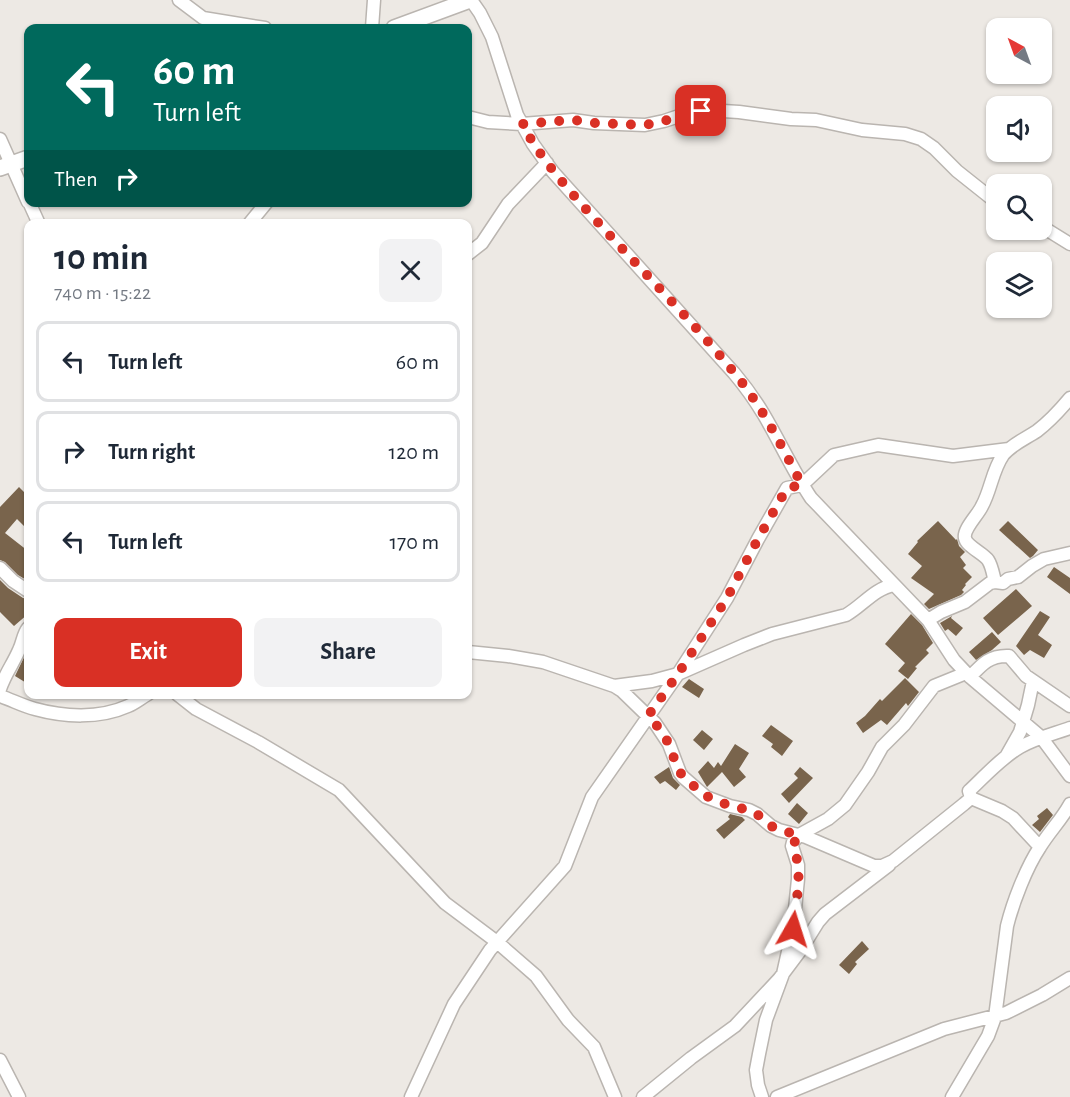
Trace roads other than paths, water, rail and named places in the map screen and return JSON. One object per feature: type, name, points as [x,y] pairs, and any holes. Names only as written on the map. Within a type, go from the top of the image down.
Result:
[{"type":"main road","points":[[405,24],[471,0]]},
{"type":"main road","points":[[6,166],[24,159]]},
{"type":"street","points":[[179,0],[203,18],[240,24]]},
{"type":"street","points":[[372,24],[374,0]]},
{"type":"street","points":[[471,0],[492,36],[522,124],[533,144],[561,182],[751,393],[802,485],[819,508],[928,620],[954,660],[968,675],[1041,737],[1070,776]]},
{"type":"street","points":[[472,118],[488,122],[522,124],[573,120],[645,125],[688,113],[723,111],[785,119],[816,120],[862,130],[905,134],[921,139],[934,147],[957,171],[986,194]]},
{"type":"street","points":[[0,139],[6,166],[24,194]]},
{"type":"street","points":[[472,251],[482,243],[508,204],[547,163]]},
{"type":"street","points":[[253,219],[263,207]]},
{"type":"street","points":[[1052,233],[1070,244]]},
{"type":"street","points":[[995,582],[989,561],[968,544],[964,537],[982,508],[998,464],[1009,449],[1047,423],[1070,398]]},
{"type":"street","points":[[411,1097],[454,1004],[490,950],[565,866],[592,797],[678,674],[727,598],[787,488],[802,485],[834,455],[878,445],[953,456],[1009,449]]},
{"type":"street","points":[[928,620],[965,602],[990,583],[1003,583],[1008,579],[1018,577],[1044,559],[1070,553]]},
{"type":"street","points":[[0,568],[24,588]]},
{"type":"street","points":[[614,686],[652,681],[678,674],[772,634],[846,615],[881,589],[894,585]]},
{"type":"street","points":[[0,689],[20,649],[24,635]]},
{"type":"street","points":[[472,652],[536,660],[614,686],[622,691],[659,728],[669,744],[683,777],[706,796],[730,806],[749,810],[779,830],[806,837],[874,866],[882,866],[893,861]]},
{"type":"street","points":[[762,1097],[756,1070],[766,1020],[783,974],[793,929],[798,865],[792,846],[793,842],[799,835],[828,819],[845,805],[882,747],[904,725],[934,686],[968,675],[992,658],[1009,656],[1026,676],[1070,706]]},
{"type":"street","points":[[1005,758],[1020,732],[1033,681]]},
{"type":"street","points":[[0,696],[55,714],[90,715],[128,706],[140,699]]},
{"type":"street","points":[[183,699],[196,710],[258,742],[339,790],[445,903],[497,942],[536,976],[568,1020],[594,1047],[615,1097]]},
{"type":"street","points":[[971,798],[969,791],[1019,747],[1070,728]]},
{"type":"street","points":[[971,798],[1002,811],[1012,818],[1040,847]]},
{"type":"street","points":[[643,1097],[735,1026],[783,974],[825,914],[971,798]]},
{"type":"street","points":[[952,1097],[988,1036],[995,1017],[1007,926],[1031,861],[1070,804]]},
{"type":"street","points":[[777,1097],[944,1029],[995,1017],[1018,1008],[1070,978]]},
{"type":"street","points":[[0,1060],[19,1097]]}]
